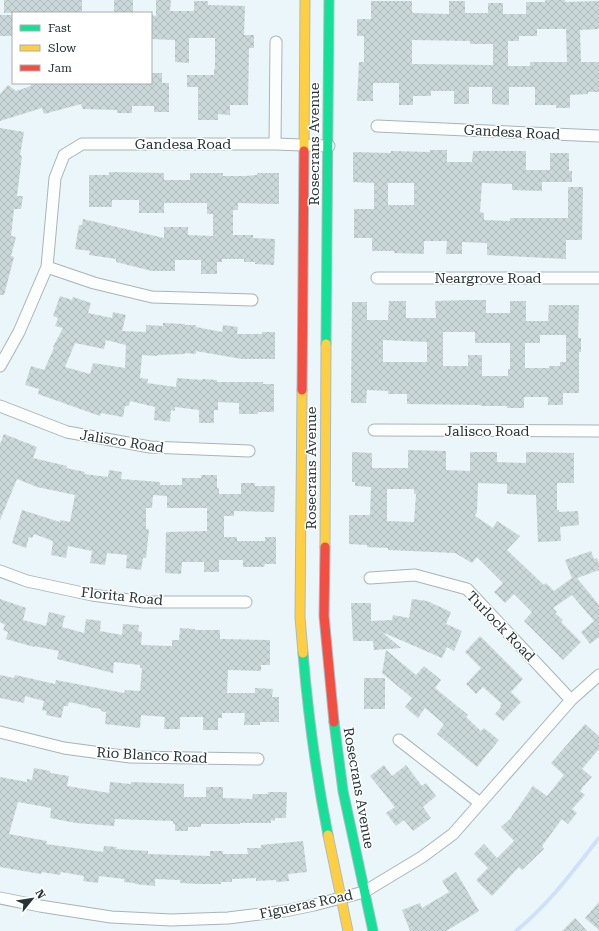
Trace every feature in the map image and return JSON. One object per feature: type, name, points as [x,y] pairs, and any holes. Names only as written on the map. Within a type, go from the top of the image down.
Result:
[{"type":"main road","name":"Rosecrans Avenue","points":[[305,0],[300,617],[308,713],[319,789],[340,898],[348,931]]},
{"type":"main road","name":"Rosecrans Avenue","points":[[329,0],[324,616],[332,710],[343,791],[364,892],[374,931]]},
{"type":"street","points":[[275,144],[276,42]]},
{"type":"street","name":"Gandesa Road","points":[[376,126],[599,136]]},
{"type":"street","name":"Gandesa Road","points":[[0,366],[18,332],[47,267],[56,178],[64,155],[82,144],[275,144],[329,146]]},
{"type":"street","points":[[47,267],[94,283],[152,297],[252,300]]},
{"type":"street","name":"Neargrove Road","points":[[378,278],[599,278]]},
{"type":"street","name":"Jalisco Road","points":[[0,406],[68,432],[150,447],[249,451]]},
{"type":"street","name":"Jalisco Road","points":[[374,430],[599,431]]},
{"type":"street","name":"Florita Road","points":[[0,571],[27,581],[92,594],[144,602],[246,602]]},
{"type":"street","name":"Turlock Road","points":[[370,578],[415,575],[466,589],[571,700]]},
{"type":"street","name":"Figueras Road","points":[[0,898],[111,917],[171,920],[228,918],[285,911],[364,892],[422,857],[453,834],[571,700],[599,675]]},
{"type":"street","name":"Rio Blanco Road","points":[[0,732],[64,748],[130,757],[258,759]]},
{"type":"street","points":[[398,740],[480,803]]},
{"type":"building","points":[[4,0],[82,0],[82,12],[4,13]]},
{"type":"building","points":[[114,0],[133,0],[133,12],[114,12]]},
{"type":"building","points":[[156,0],[171,0],[170,11],[194,11],[194,1],[208,1],[208,5],[245,6],[244,35],[254,35],[254,48],[249,48],[248,105],[230,105],[230,115],[218,114],[218,120],[198,120],[198,87],[187,87],[187,75],[214,75],[215,38],[189,38],[189,63],[175,62],[175,40],[152,39],[152,15],[156,16]]},
{"type":"building","points":[[545,0],[565,0],[565,2],[599,1],[599,29],[580,30],[581,62],[599,62],[599,92],[570,95],[570,108],[556,108],[556,105],[535,105],[535,87],[509,87],[509,105],[492,104],[492,87],[469,87],[469,104],[454,104],[454,91],[431,91],[431,96],[413,96],[413,105],[399,105],[399,83],[373,83],[373,101],[357,101],[359,62],[364,62],[364,36],[357,36],[357,19],[371,19],[371,1],[412,1],[413,13],[449,14],[449,1],[465,1],[465,13],[488,13],[488,3],[503,3],[503,14],[526,14],[526,2],[545,2]],"holes":[[[537,29],[566,29],[567,62],[530,62],[530,66],[508,66],[508,41],[519,41],[519,36],[537,36]],[[412,40],[470,41],[470,44],[493,44],[493,65],[412,64]]]},
{"type":"building","points":[[0,15],[12,15],[12,36],[0,36]]},
{"type":"building","points":[[152,73],[162,73],[162,83],[169,83],[169,112],[154,112],[154,106],[132,106],[132,113],[117,113],[117,110],[83,109],[81,104],[44,114],[42,108],[0,121],[0,94],[8,85],[16,91],[31,86],[30,84],[152,84]]},
{"type":"building","points":[[0,128],[24,132],[20,155],[22,156],[17,196],[23,196],[21,209],[14,209],[11,236],[16,237],[11,256],[14,257],[4,295],[0,295]]},
{"type":"building","points":[[430,150],[447,150],[447,162],[472,162],[473,151],[526,151],[526,170],[550,170],[550,153],[569,153],[569,171],[572,171],[572,182],[542,182],[542,191],[512,190],[512,184],[482,183],[480,212],[484,213],[484,220],[510,221],[510,218],[568,218],[568,187],[583,187],[582,240],[566,240],[566,259],[487,255],[487,243],[462,242],[462,254],[446,254],[447,241],[424,241],[424,254],[394,253],[394,251],[372,251],[372,238],[354,238],[354,209],[374,209],[374,183],[353,182],[353,152],[430,152]],"holes":[[[388,183],[414,183],[414,205],[388,205]]]},
{"type":"building","points":[[109,172],[164,173],[164,180],[190,180],[190,173],[223,173],[223,176],[246,176],[257,175],[258,173],[279,173],[279,204],[238,203],[238,210],[233,210],[233,235],[253,235],[253,238],[275,239],[274,265],[244,262],[244,259],[222,259],[222,262],[217,262],[217,274],[201,274],[201,260],[175,260],[175,271],[152,271],[116,262],[116,259],[89,255],[90,251],[75,249],[79,225],[82,225],[83,219],[164,238],[164,227],[188,227],[188,235],[213,236],[213,214],[207,214],[207,203],[164,203],[164,213],[139,213],[139,200],[112,200],[112,207],[89,207],[89,175],[109,175]]},
{"type":"building","points":[[60,296],[72,300],[73,297],[91,303],[88,313],[112,318],[113,312],[126,315],[122,331],[146,332],[146,325],[163,326],[163,323],[196,325],[196,327],[222,332],[223,325],[238,327],[237,334],[262,334],[262,332],[275,332],[275,359],[242,359],[196,351],[196,354],[185,353],[157,356],[142,355],[140,378],[148,379],[147,383],[176,387],[177,378],[217,380],[217,382],[263,382],[263,384],[274,384],[274,412],[239,414],[239,403],[218,402],[218,410],[214,410],[214,423],[199,423],[199,410],[175,407],[175,411],[171,410],[170,422],[154,420],[155,407],[130,401],[129,406],[125,406],[123,417],[101,413],[100,416],[38,394],[39,389],[25,385],[31,366],[44,370],[54,348],[53,347],[63,328],[55,326],[58,318],[53,316]],"holes":[[[106,340],[126,345],[125,368],[93,363],[90,374],[65,367],[75,343],[104,349]]]},
{"type":"building","points":[[486,300],[486,313],[510,313],[510,301],[526,301],[526,321],[548,321],[549,305],[579,305],[578,338],[581,338],[581,352],[579,352],[579,393],[563,393],[563,405],[548,405],[548,397],[524,397],[524,408],[481,405],[407,404],[407,394],[388,394],[388,391],[367,390],[366,403],[351,403],[352,302],[367,302],[367,320],[388,320],[389,301],[406,301],[406,318],[436,318],[435,301]],"holes":[[[443,332],[475,332],[475,343],[510,343],[510,369],[508,369],[508,376],[482,376],[482,355],[468,355],[468,366],[443,366]],[[540,335],[566,335],[566,362],[560,362],[560,366],[549,366],[549,368],[525,368],[525,343],[540,343]],[[383,340],[427,342],[427,362],[383,362]]]},
{"type":"building","points":[[4,434],[37,447],[33,458],[67,466],[66,468],[85,472],[84,474],[108,477],[109,470],[122,472],[121,479],[160,482],[160,485],[182,485],[182,478],[201,478],[201,475],[217,475],[217,488],[219,488],[219,494],[241,494],[241,483],[255,483],[255,486],[275,486],[274,512],[234,511],[234,516],[224,516],[224,537],[237,537],[237,541],[265,541],[265,537],[276,537],[276,564],[265,564],[264,567],[243,567],[243,560],[219,560],[219,572],[204,572],[204,562],[182,562],[181,574],[165,573],[166,532],[207,531],[207,508],[167,508],[167,496],[153,495],[152,508],[146,508],[146,529],[149,529],[146,558],[143,558],[141,570],[126,568],[127,555],[107,553],[105,565],[90,563],[92,551],[68,546],[66,558],[51,555],[53,541],[34,534],[32,538],[29,537],[26,548],[12,543],[22,510],[60,522],[60,520],[70,522],[75,495],[37,487],[17,479],[0,520],[0,444]]},
{"type":"building","points":[[408,450],[446,451],[446,470],[470,471],[470,452],[497,452],[497,462],[526,463],[526,452],[574,453],[574,483],[557,483],[557,510],[559,510],[559,512],[578,511],[579,525],[560,527],[561,541],[538,542],[536,495],[507,494],[507,484],[478,483],[477,512],[475,516],[493,528],[497,521],[520,536],[507,550],[544,585],[546,583],[554,591],[572,578],[565,560],[591,551],[594,559],[597,558],[599,570],[577,578],[599,605],[599,637],[590,644],[581,632],[594,621],[572,595],[553,608],[557,612],[555,613],[563,620],[561,622],[581,642],[563,660],[524,621],[532,612],[514,594],[505,603],[494,592],[503,583],[477,557],[472,563],[455,553],[388,550],[388,548],[349,544],[349,515],[370,515],[371,487],[355,486],[355,482],[352,482],[352,452],[372,453],[372,468],[408,468]],"holes":[[[387,489],[414,489],[414,494],[416,494],[414,522],[387,521]]]},
{"type":"building","points":[[0,599],[26,608],[23,620],[46,626],[49,612],[65,616],[62,627],[84,633],[86,619],[101,621],[100,631],[122,635],[123,624],[139,625],[138,631],[142,632],[141,645],[172,646],[172,640],[179,640],[180,628],[195,630],[220,630],[220,639],[270,640],[270,665],[261,665],[261,671],[228,670],[227,693],[255,693],[255,688],[273,689],[272,697],[279,697],[279,722],[260,722],[260,725],[244,725],[245,713],[222,713],[222,718],[218,718],[218,730],[203,730],[203,717],[180,717],[180,729],[164,729],[165,717],[141,715],[140,728],[105,724],[106,712],[101,711],[101,709],[88,706],[69,702],[68,706],[64,706],[61,718],[46,715],[47,711],[42,710],[44,701],[25,696],[24,703],[0,698],[0,675],[14,678],[15,675],[55,684],[56,680],[124,693],[125,690],[140,691],[142,668],[140,668],[140,665],[114,662],[113,673],[57,659],[59,651],[34,647],[6,639],[8,632],[3,630],[5,625],[0,622]]},
{"type":"building","points":[[412,599],[427,601],[451,612],[446,624],[462,631],[454,651],[447,647],[442,658],[382,632],[401,648],[374,650],[373,641],[353,641],[351,603],[371,603],[371,621],[392,620],[393,615],[409,618]]},
{"type":"building","points":[[480,636],[523,679],[511,692],[521,702],[503,721],[495,714],[502,704],[483,687],[476,694],[466,684],[481,668],[465,652]]},
{"type":"building","points":[[386,650],[416,675],[424,666],[441,680],[435,688],[468,715],[466,717],[481,731],[484,728],[499,740],[477,767],[437,734],[444,724],[425,708],[418,718],[405,707],[412,698],[382,673]]},
{"type":"building","points":[[364,678],[385,678],[385,709],[364,709]]},
{"type":"building","points":[[585,724],[599,736],[599,749],[582,769],[592,777],[580,791],[585,795],[572,809],[577,813],[568,824],[562,819],[542,846],[544,849],[522,870],[519,867],[492,896],[476,880],[488,868],[474,854],[484,844],[497,858],[514,841],[501,827],[510,819],[533,786],[547,796],[564,775],[551,763]]},
{"type":"building","points":[[384,765],[392,776],[406,765],[422,786],[426,783],[436,796],[423,807],[431,818],[413,831],[404,820],[396,826],[386,813],[395,807],[370,776]]},
{"type":"building","points":[[34,768],[50,771],[50,773],[69,776],[67,786],[109,793],[110,782],[131,784],[131,782],[184,784],[184,797],[206,797],[206,787],[223,787],[223,798],[252,799],[253,794],[287,792],[286,818],[275,818],[275,821],[271,820],[271,823],[201,824],[201,827],[188,827],[188,831],[175,831],[175,824],[173,824],[173,821],[115,819],[114,826],[76,823],[50,818],[51,808],[18,802],[9,834],[47,841],[46,844],[103,852],[104,846],[117,847],[116,849],[148,851],[148,854],[210,856],[210,851],[223,851],[223,854],[248,854],[247,848],[261,848],[261,845],[303,841],[307,872],[288,874],[289,881],[256,881],[256,878],[232,879],[232,882],[221,882],[221,884],[200,884],[180,883],[180,880],[155,879],[155,886],[135,884],[124,882],[124,879],[99,876],[98,883],[83,881],[84,876],[61,872],[60,875],[42,872],[41,874],[0,867],[0,777],[27,782],[27,779],[32,780]]},
{"type":"building","points":[[456,872],[479,911],[446,931],[410,931],[402,910],[420,903],[422,908],[449,892],[442,881]]},
{"type":"building","points":[[599,902],[599,930],[585,918]]},
{"type":"building","points":[[575,918],[587,931],[562,931]]},
{"type":"waterway","points":[[516,931],[550,898],[599,838]]},
{"type":"traffic: fast","points":[[326,344],[329,0]]},
{"type":"traffic: fast","points":[[303,653],[313,744],[328,835]]},
{"type":"traffic: fast","points":[[334,722],[343,791],[373,931]]},
{"type":"traffic: slow","points":[[304,151],[305,0]]},
{"type":"traffic: slow","points":[[325,547],[326,344]]},
{"type":"traffic: slow","points":[[302,390],[300,617],[303,653]]},
{"type":"traffic: slow","points":[[328,835],[348,931]]},
{"type":"traffic: jam","points":[[302,390],[304,151]]},
{"type":"traffic: jam","points":[[325,547],[324,616],[334,722]]}]
